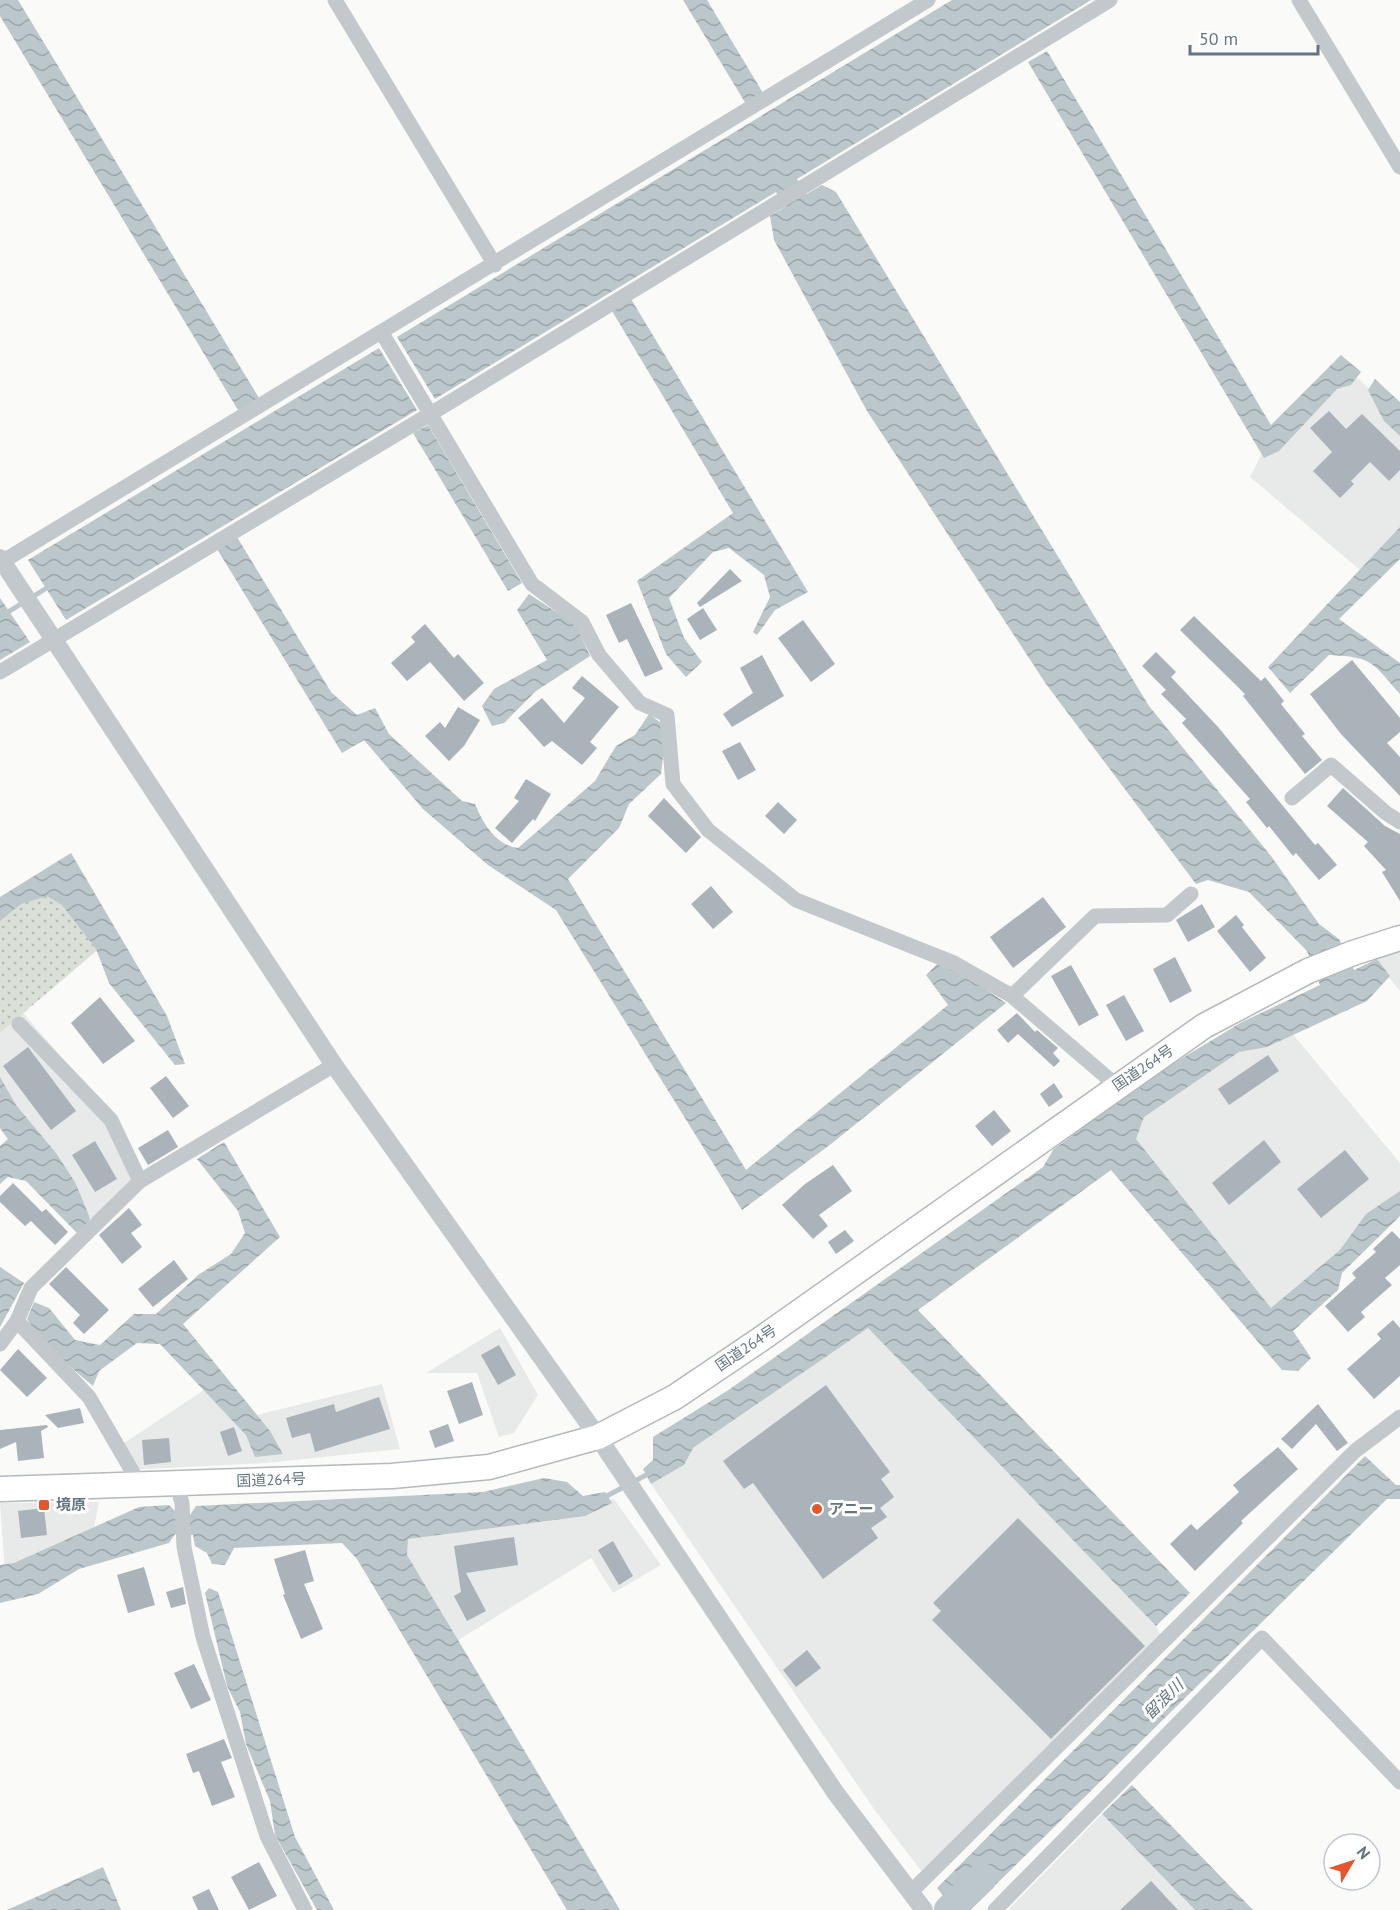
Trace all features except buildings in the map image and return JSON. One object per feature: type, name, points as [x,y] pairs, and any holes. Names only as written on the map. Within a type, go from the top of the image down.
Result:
[{"type":"highway","name":"国道264号","points":[[0,1489],[139,1483],[179,1493],[392,1476],[489,1467],[598,1437],[675,1397],[761,1339],[1204,1026],[1308,971],[1400,938]]},
{"type":"street","points":[[335,0],[495,265]]},
{"type":"street","points":[[924,1910],[835,1792],[598,1437],[334,1065],[1,561],[495,265],[928,0]]},
{"type":"street","points":[[0,672],[432,413],[1110,0]]},
{"type":"street","points":[[1299,0],[1400,167]]},
{"type":"street","points":[[382,333],[432,413],[532,584],[582,622],[599,655],[640,703],[668,715],[673,784],[708,830],[796,900],[954,963],[1012,996],[1117,1086]]},
{"type":"street","points":[[1292,798],[1331,765],[1386,813],[1400,822]]},
{"type":"street","points":[[1012,996],[1095,916],[1167,915],[1191,894]]},
{"type":"street","points":[[19,1024],[111,1120],[140,1181]]},
{"type":"street","points":[[0,1344],[17,1321],[31,1288],[140,1181],[334,1065]]},
{"type":"street","points":[[17,1321],[23,1331],[89,1397],[139,1483]]},
{"type":"street","points":[[910,1893],[1355,1451],[1400,1417]]},
{"type":"street","points":[[179,1493],[184,1547],[203,1637],[267,1836],[305,1910]]},
{"type":"street","points":[[995,1910],[1262,1638],[1400,1782]]},
{"type":"shaded area","points":[[1346,367],[1400,418],[1400,538],[1366,575],[1250,477],[1268,442]]},
{"type":"shaded area","points":[[66,857],[114,936],[0,1033],[0,901]]},
{"type":"shaded area","points":[[1400,952],[1400,991],[1374,959]]},
{"type":"shaded area","points":[[23,1013],[117,1120],[143,1177],[93,1220],[32,1149],[0,1106],[0,1033]]},
{"type":"shaded area","points":[[1281,1020],[1400,1163],[1400,1209],[1274,1325],[1111,1130]]},
{"type":"shaded area","points":[[500,1328],[538,1395],[514,1433],[499,1437],[477,1373],[426,1373]]},
{"type":"shaded area","points":[[868,1328],[1156,1626],[1162,1638],[922,1872],[874,1809],[651,1484],[684,1465],[693,1448]]},
{"type":"shaded area","points":[[382,1384],[400,1449],[266,1463],[125,1470],[115,1449],[210,1386],[245,1418]]},
{"type":"shaded area","points":[[614,1499],[661,1565],[613,1593],[591,1558],[431,1657],[360,1534]]},
{"type":"shaded area","points":[[99,1502],[88,1559],[5,1572],[0,1503]]},
{"type":"shaded area","points":[[1102,1814],[1195,1910],[1008,1910]]},
{"type":"water","points":[[0,0],[18,0],[259,398],[238,410],[0,16]]},
{"type":"water","points":[[683,0],[707,0],[763,93],[746,104]]},
{"type":"water","points":[[952,0],[1091,0],[797,179],[807,194],[822,185],[836,192],[1149,706],[1271,856],[1319,924],[1339,939],[1354,970],[1377,959],[1390,976],[1367,1001],[1267,1047],[1239,1052],[1144,1117],[1136,1139],[1271,1308],[1340,1250],[1366,1214],[1400,1191],[1400,1216],[1342,1273],[1338,1290],[1293,1331],[1311,1358],[1298,1371],[1282,1370],[1111,1170],[918,1310],[1190,1593],[1156,1626],[868,1328],[693,1448],[684,1465],[651,1484],[643,1469],[653,1460],[653,1437],[727,1391],[1043,1167],[1053,1150],[1146,1080],[1242,1022],[1320,985],[1307,951],[1249,892],[1208,880],[1196,884],[1046,684],[867,411],[774,240],[770,216],[785,207],[776,192],[435,399],[397,337]]},
{"type":"water","points":[[1047,51],[1271,425],[1341,355],[1361,372],[1351,385],[1337,389],[1279,451],[1264,458],[1028,62]]},
{"type":"water","points":[[631,299],[808,592],[775,610],[757,635],[753,632],[770,597],[764,575],[729,548],[713,552],[669,598],[684,638],[702,662],[686,677],[666,654],[637,581],[733,513],[612,311]]},
{"type":"water","points":[[379,348],[417,410],[66,620],[28,560]]},
{"type":"water","points":[[1375,379],[1400,402],[1400,436],[1384,421],[1368,390]]},
{"type":"water","points":[[428,425],[522,583],[508,591],[413,433]]},
{"type":"water","points":[[1400,527],[1400,559],[1339,619],[1400,663],[1400,694],[1370,663],[1355,657],[1329,655],[1290,693],[1268,667]]},
{"type":"water","points":[[237,537],[331,692],[357,715],[375,708],[389,734],[462,801],[475,804],[491,832],[503,843],[518,848],[595,781],[616,746],[635,735],[649,714],[661,723],[665,739],[661,774],[629,804],[619,828],[568,879],[746,1170],[948,1005],[926,975],[937,964],[959,971],[1006,1003],[831,1144],[742,1210],[556,910],[488,865],[423,809],[364,740],[342,753],[217,549]]},
{"type":"water","points":[[529,594],[576,625],[590,656],[536,691],[504,723],[492,726],[482,706],[494,689],[547,660],[517,610]]},
{"type":"water","points":[[0,598],[30,642],[0,660]]},
{"type":"water","points":[[71,853],[167,1016],[185,1064],[175,1065],[109,983],[96,949],[62,905],[47,896],[21,904],[0,921],[0,897]]},
{"type":"water","points":[[0,1077],[16,1105],[56,1153],[75,1182],[90,1218],[87,1226],[77,1233],[26,1181],[8,1177],[0,1184],[0,1146],[8,1139],[0,1128]]},
{"type":"water","points":[[224,1142],[280,1237],[183,1324],[270,1431],[283,1454],[255,1457],[246,1435],[160,1344],[137,1343],[99,1371],[93,1386],[41,1342],[27,1319],[34,1302],[49,1308],[75,1340],[100,1345],[134,1314],[156,1314],[198,1275],[231,1254],[245,1233],[238,1211],[197,1159]]},
{"type":"water","points":[[0,1267],[24,1283],[0,1327]]},
{"type":"water","points":[[1365,1456],[1396,1485],[1400,1485],[1400,1499],[1387,1499],[970,1910],[955,1910],[937,1888]]},
{"type":"water","points":[[544,1478],[567,1482],[583,1496],[605,1492],[612,1503],[585,1516],[408,1539],[407,1555],[620,1910],[567,1910],[357,1559],[342,1543],[234,1548],[225,1565],[212,1564],[207,1553],[195,1546],[193,1535],[175,1534],[169,1543],[79,1569],[38,1594],[0,1603],[0,1565],[14,1563],[139,1507],[169,1505],[178,1514],[190,1515],[196,1506],[483,1492]]},
{"type":"water","points":[[209,1588],[218,1592],[295,1837],[334,1910],[317,1910],[275,1835],[270,1801],[246,1744],[240,1712],[227,1686],[205,1593]]},
{"type":"water","points":[[1132,1785],[1253,1910],[1195,1910],[1102,1814]]},
{"type":"water","points":[[103,1867],[121,1910],[7,1910]]},
{"type":"waterway","points":[[0,617],[50,586]]},
{"type":"waterway","points":[[603,1498],[650,1473]]},
{"type":"waterway","name":"留浪川","points":[[949,1910],[982,1878]]},
{"type":"place","name":"境原","points":[[44,1505]]},
{"type":"place","name":"アニー","points":[[817,1509]]}]
